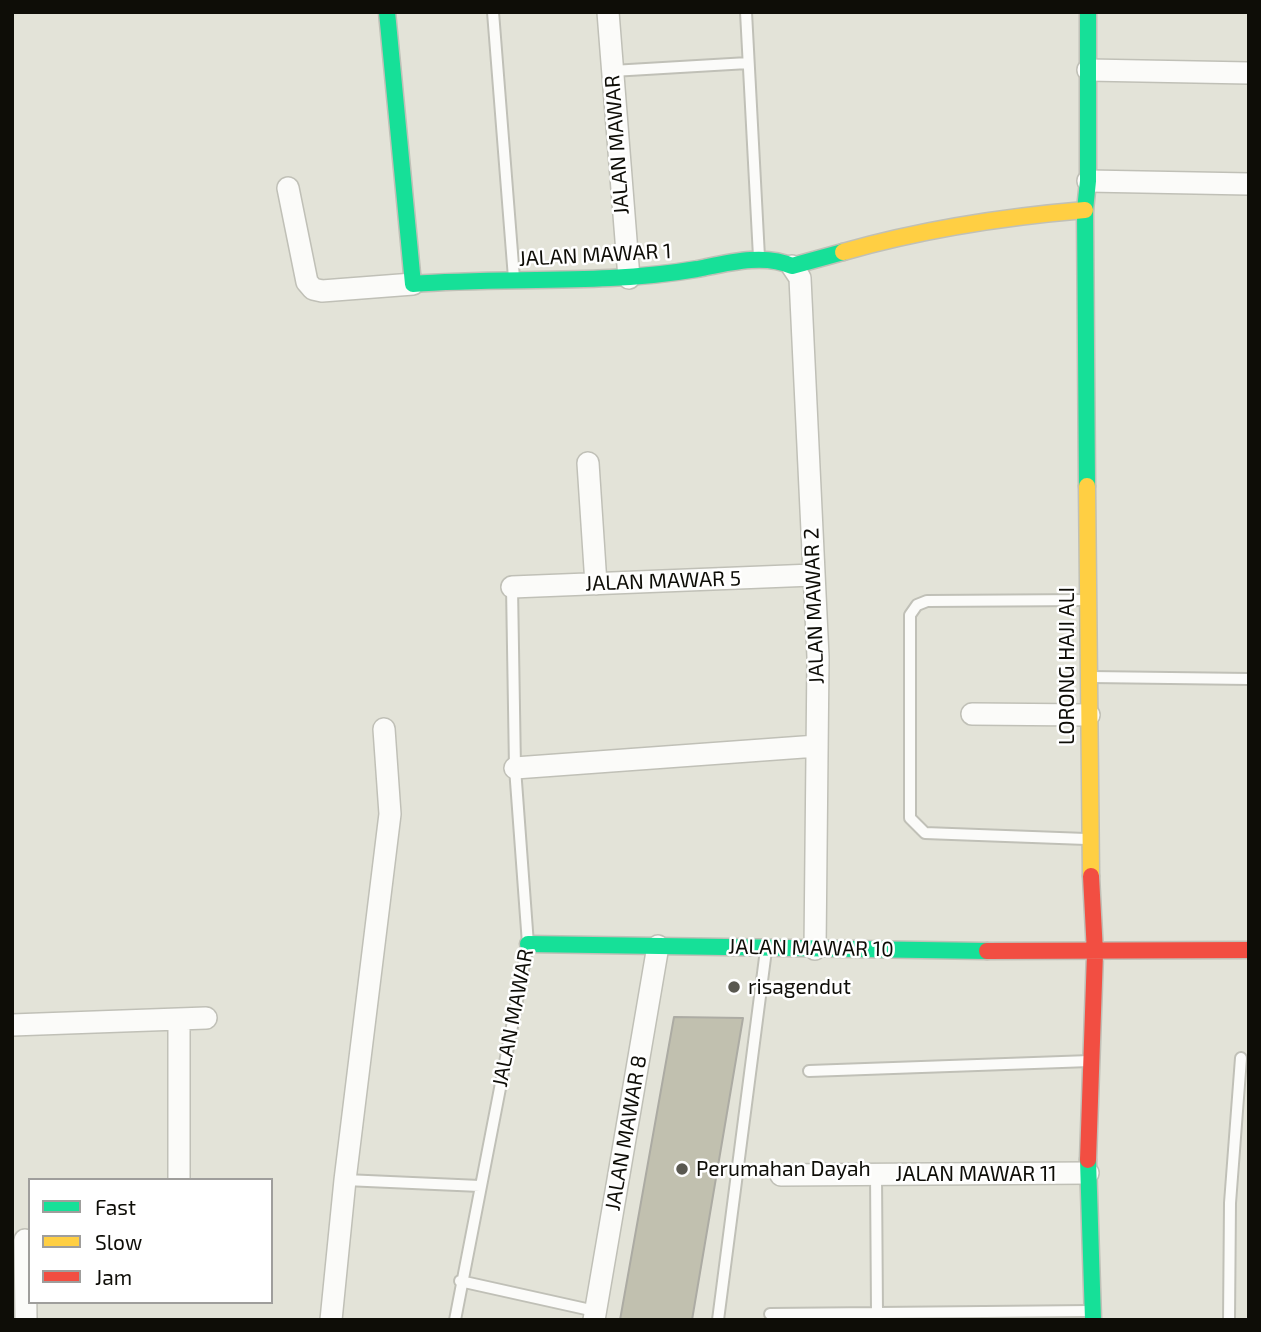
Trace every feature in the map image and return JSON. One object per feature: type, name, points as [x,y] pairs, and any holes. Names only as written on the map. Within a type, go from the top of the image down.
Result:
[{"type":"street","points":[[288,188],[307,282],[313,289],[321,291],[413,284],[387,12]]},
{"type":"street","name":"JALAN MAWAR","points":[[608,12],[629,278]]},
{"type":"street","name":"LORONG HAJI ALI","points":[[1088,12],[1088,181],[1085,210],[1088,715],[1089,839],[1095,953],[1088,1173],[1093,1315]]},
{"type":"street","points":[[1088,70],[1249,73]]},
{"type":"street","points":[[1088,181],[1249,184]]},
{"type":"street","name":"JALAN MAWAR 1","points":[[413,284],[629,278],[759,260],[786,260],[792,266],[904,233],[999,217],[1085,210]]},
{"type":"street","name":"JALAN MAWAR 2","points":[[792,266],[800,278],[818,657],[815,948]]},
{"type":"street","points":[[588,463],[596,584]]},
{"type":"street","name":"JALAN MAWAR 5","points":[[513,587],[813,575]]},
{"type":"street","points":[[972,714],[1088,715]]},
{"type":"street","points":[[331,1320],[345,1180],[390,814],[384,729]]},
{"type":"street","points":[[515,768],[817,746]]},
{"type":"street","name":"JALAN MAWAR 10","points":[[528,944],[1095,953],[1249,950]]},
{"type":"street","name":"JALAN MAWAR 8","points":[[594,1315],[658,946]]},
{"type":"street","points":[[12,1025],[206,1018]]},
{"type":"street","points":[[179,1019],[179,1178]]},
{"type":"street","name":"JALAN MAWAR 11","points":[[780,1175],[1088,1173]]},
{"type":"street","points":[[22,1240],[26,1320]]},
{"type":"lane","points":[[493,12],[514,281]]},
{"type":"lane","points":[[746,12],[759,260]]},
{"type":"lane","points":[[611,71],[748,62]]},
{"type":"lane","name":"JALAN MAWAR","points":[[455,1320],[460,1281],[528,944],[515,768],[513,587]]},
{"type":"lane","points":[[1088,600],[927,601],[916,605],[910,615],[910,818],[925,833],[1089,839]]},
{"type":"lane","points":[[1089,677],[1249,679]]},
{"type":"lane","points":[[718,1320],[767,948]]},
{"type":"lane","points":[[1229,1320],[1230,1203],[1241,1058]]},
{"type":"lane","points":[[809,1071],[1090,1061]]},
{"type":"lane","points":[[876,1174],[877,1313]]},
{"type":"lane","points":[[345,1180],[480,1186]]},
{"type":"lane","points":[[460,1281],[594,1315]]},
{"type":"lane","points":[[770,1314],[1093,1315]]},
{"type":"building","name":"Perumahan Dayah","points":[[674,1017],[743,1018],[692,1320],[620,1320]]},
{"type":"traffic: fast","points":[[387,12],[413,284],[627,277],[758,260],[792,266],[843,252]]},
{"type":"traffic: fast","points":[[1087,486],[1085,210],[1088,181],[1088,12]]},
{"type":"traffic: fast","points":[[528,944],[987,951]]},
{"type":"traffic: fast","points":[[1088,1160],[1093,1320]]},
{"type":"traffic: slow","points":[[843,252],[963,225],[1085,210]]},
{"type":"traffic: slow","points":[[1087,486],[1091,876]]},
{"type":"traffic: jam","points":[[1088,1160],[1095,953],[1091,876]]},
{"type":"traffic: jam","points":[[987,951],[1249,950]]},
{"type":"place","name":"risagendut","points":[[734,987]]},
{"type":"place","name":"Perumahan Dayah","points":[[682,1169]]}]
